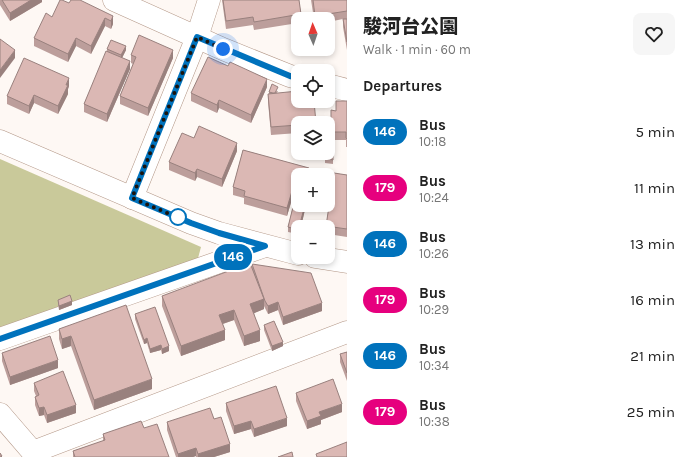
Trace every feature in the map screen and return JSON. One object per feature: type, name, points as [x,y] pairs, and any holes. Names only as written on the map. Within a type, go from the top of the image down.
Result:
[{"type":"street","points":[[114,0],[291,76]]},
{"type":"street","points":[[132,198],[197,37],[209,0]]},
{"type":"street","points":[[335,87],[347,90]]},
{"type":"street","points":[[0,141],[191,223],[219,233],[291,252]]},
{"type":"street","points":[[0,339],[265,246]]},
{"type":"street","points":[[335,260],[347,262]]},
{"type":"street","points":[[0,414],[35,455],[347,332]]},
{"type":"green space","points":[[0,159],[201,247],[197,262],[0,330]]},
{"type":"building","points":[[2,0],[31,0],[10,13]]},
{"type":"building","points":[[60,0],[69,3],[71,0],[80,0],[113,16],[111,21],[105,18],[91,46],[76,38],[68,54],[34,38],[46,13],[52,17]]},
{"type":"building","points":[[223,0],[299,0],[301,12],[291,12],[291,16],[254,22],[253,17],[226,21]]},
{"type":"building","points":[[313,0],[347,0],[347,11],[335,13],[314,12]]},
{"type":"building","points":[[343,19],[347,19],[347,42]]},
{"type":"building","points":[[139,35],[173,50],[148,108],[120,96],[136,57],[131,55]]},
{"type":"building","points":[[0,39],[15,50],[0,70]]},
{"type":"building","points":[[111,40],[126,46],[121,55],[107,49]]},
{"type":"building","points":[[106,51],[130,61],[107,114],[84,104]]},
{"type":"building","points":[[208,57],[228,66],[230,62],[267,79],[251,115],[219,100],[217,105],[191,93]]},
{"type":"building","points":[[24,58],[69,78],[66,85],[68,85],[58,106],[34,95],[29,106],[7,96]]},
{"type":"building","points":[[272,84],[278,87],[275,93],[269,92]]},
{"type":"building","points":[[291,92],[291,108],[315,108],[315,116],[291,116],[291,126],[271,127],[268,94]]},
{"type":"building","points":[[336,101],[347,101],[347,139],[346,132],[335,132],[335,116],[331,116],[331,110],[336,111]]},
{"type":"building","points":[[199,126],[237,143],[222,179],[197,169],[195,173],[169,162],[182,133],[194,138]]},
{"type":"building","points":[[243,150],[309,168],[291,168],[291,194],[287,208],[244,196],[245,191],[233,187]]},
{"type":"building","points":[[335,173],[347,175],[347,229],[335,227],[335,220],[327,220],[328,212],[335,212]]},
{"type":"building","points":[[292,212],[303,212],[301,220],[291,220],[291,228],[288,227]]},
{"type":"building","points":[[250,263],[264,299],[250,304],[260,330],[244,336],[234,310],[219,315],[225,330],[181,346],[162,296]]},
{"type":"building","points":[[252,264],[311,273],[322,303],[283,317],[278,302],[268,306],[265,301]]},
{"type":"building","points":[[70,295],[72,301],[59,306],[58,300]]},
{"type":"building","points":[[126,305],[152,379],[94,400],[71,336],[62,339],[59,329]]},
{"type":"building","points":[[155,307],[169,346],[162,349],[161,345],[150,349],[147,338],[144,340],[135,314]]},
{"type":"building","points":[[274,321],[283,342],[272,346],[264,325]]},
{"type":"building","points":[[50,336],[58,360],[10,377],[2,353]]},
{"type":"building","points":[[347,352],[347,373],[340,354]]},
{"type":"building","points":[[63,371],[76,405],[47,415],[44,407],[39,408],[35,397],[39,395],[34,383]]},
{"type":"building","points":[[333,379],[342,404],[319,412],[321,416],[307,421],[296,393]]},
{"type":"building","points":[[276,386],[287,418],[254,429],[251,421],[234,426],[226,403]]},
{"type":"building","points":[[210,408],[214,419],[221,417],[230,444],[198,454],[196,448],[178,454],[167,422]]},
{"type":"building","points":[[141,421],[144,428],[157,424],[169,457],[75,457],[73,451],[105,440],[103,434]]},
{"type":"building","points":[[347,442],[347,457],[317,457],[316,454]]},
{"type":"building","points":[[292,452],[293,457],[278,457]]},
{"type":"bus line","name":"146","points":[[0,339],[265,246],[219,233],[191,223],[132,198],[197,37],[291,76]]},
{"type":"route","points":[[178,217],[179,218],[132,198],[197,37],[223,49]]}]
